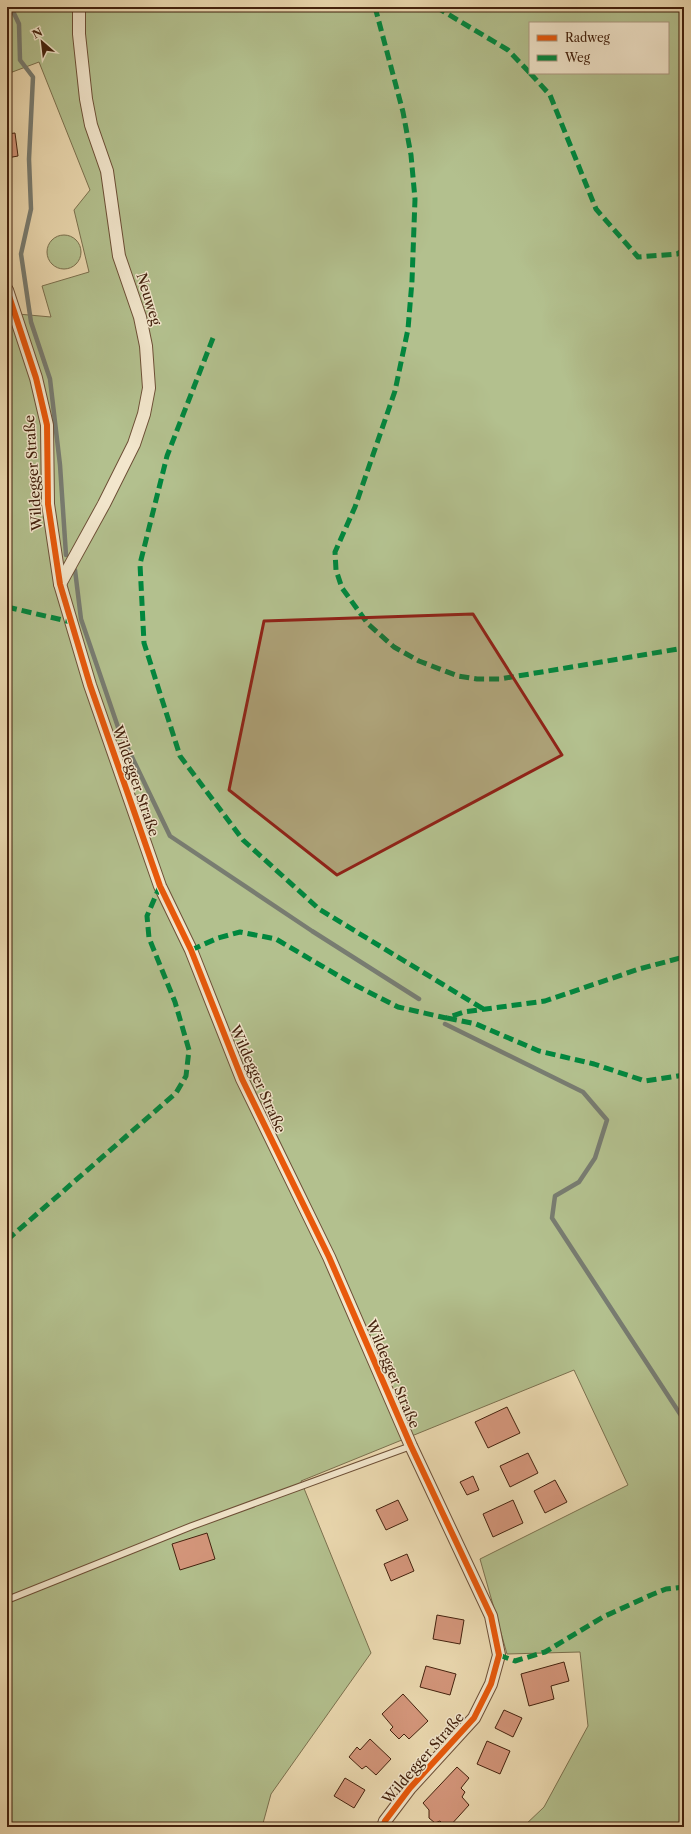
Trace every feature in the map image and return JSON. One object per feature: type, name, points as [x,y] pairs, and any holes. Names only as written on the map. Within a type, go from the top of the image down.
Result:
[{"type":"street","name":"Neuweg","points":[[60,584],[104,504],[134,444],[144,414],[149,388],[146,346],[140,317],[120,256],[107,171],[91,125],[86,99],[79,34],[79,7]]},
{"type":"street","name":"Wildegger Straße","points":[[7,290],[36,378],[47,425],[48,504],[60,584],[90,685],[160,886],[190,950],[242,1079],[329,1257],[411,1446],[491,1616],[499,1655],[491,1684],[474,1718],[410,1788],[385,1822],[383,1827]]},
{"type":"lane","points":[[7,1600],[192,1526],[411,1446]]},
{"type":"highlighted area","points":[[473,614],[562,755],[337,875],[229,790],[264,621]]},
{"type":"green space","points":[[7,7],[684,7],[684,1827],[523,1827],[544,1807],[588,1726],[580,1652],[507,1654],[480,1559],[628,1485],[574,1370],[301,1481],[371,1653],[271,1794],[262,1827],[7,1827],[7,313],[51,317],[42,286],[89,272],[74,210],[90,190],[39,62],[7,74]]},
{"type":"green space","points":[[64,235],[70,236],[76,240],[80,246],[80,258],[76,264],[70,268],[64,269],[58,268],[52,264],[48,258],[47,252],[48,246],[52,240],[58,236]]},
{"type":"building","points":[[15,133],[18,156],[7,158],[7,134]]},
{"type":"building","points":[[7,158],[9,179],[7,179]]},
{"type":"building","points":[[507,1407],[520,1433],[488,1448],[475,1422]]},
{"type":"building","points":[[528,1453],[538,1473],[510,1487],[500,1466]]},
{"type":"building","points":[[473,1476],[479,1490],[467,1495],[460,1482]]},
{"type":"building","points":[[555,1480],[567,1502],[545,1513],[534,1491]]},
{"type":"building","points":[[398,1500],[408,1520],[386,1530],[376,1510]]},
{"type":"building","points":[[513,1500],[523,1523],[493,1537],[483,1514]]},
{"type":"building","points":[[207,1533],[215,1559],[180,1570],[172,1544]]},
{"type":"building","points":[[407,1554],[414,1571],[391,1581],[384,1564]]},
{"type":"building","points":[[437,1615],[464,1620],[460,1644],[433,1639]]},
{"type":"building","points":[[564,1662],[569,1681],[551,1686],[554,1699],[529,1706],[521,1674]]},
{"type":"building","points":[[426,1666],[456,1674],[450,1695],[420,1687]]},
{"type":"building","points":[[403,1694],[428,1721],[409,1739],[404,1734],[399,1739],[390,1730],[393,1727],[382,1714]]},
{"type":"building","points":[[504,1710],[522,1718],[513,1737],[495,1728]]},
{"type":"building","points":[[370,1739],[391,1759],[376,1775],[366,1766],[362,1769],[349,1757],[357,1747],[360,1750]]},
{"type":"building","points":[[487,1741],[510,1751],[500,1774],[477,1764]]},
{"type":"building","points":[[457,1767],[469,1778],[461,1788],[465,1792],[462,1797],[469,1805],[449,1827],[446,1827],[440,1821],[435,1823],[429,1818],[429,1810],[423,1803]]},
{"type":"building","points":[[345,1778],[365,1790],[354,1808],[334,1796]]},
{"type":"waterway","points":[[11,7],[19,24],[20,60],[33,77],[29,159],[31,209],[21,254],[31,322],[50,379],[60,465],[66,555]]},
{"type":"waterway","points":[[75,570],[81,619],[119,730],[170,836],[312,931],[419,999]]},
{"type":"waterway","points":[[445,1024],[583,1092],[607,1120],[595,1158],[579,1182],[555,1196],[552,1218],[684,1420]]},
{"type":"marked path","points":[[375,7],[403,112],[411,155],[415,199],[412,281],[408,329],[395,391],[355,507],[335,552],[336,570],[342,588],[368,624],[394,647],[419,661],[458,676],[477,679],[500,679],[684,648]]},
{"type":"marked path","points":[[436,7],[508,50],[529,72]]},
{"type":"marked path","points":[[531,74],[550,95],[596,209],[638,257],[677,254],[684,250]]},
{"type":"marked path","points":[[213,338],[167,456],[140,564],[144,643],[180,756],[243,840],[319,909],[485,1010]]},
{"type":"marked path","points":[[7,607],[71,622]]},
{"type":"marked path","points":[[7,1240],[176,1093],[186,1076],[189,1050],[175,1002],[149,938],[147,916],[160,886]]},
{"type":"marked path","points":[[191,950],[218,938],[240,932],[276,939],[349,982],[398,1007],[446,1018],[464,1012],[545,1001],[639,969],[684,957]]},
{"type":"marked path","points":[[447,1018],[476,1024],[539,1051],[594,1064],[645,1081],[684,1075]]},
{"type":"marked path","points":[[499,1655],[515,1661],[545,1652],[603,1617],[666,1589],[684,1587]]},
{"type":"cycle path","points":[[7,290],[36,378],[47,425],[48,504],[60,584],[90,685],[160,886],[191,950],[242,1079],[329,1257],[411,1446],[491,1616],[499,1655],[491,1684],[474,1718],[410,1788],[385,1821],[383,1827]]}]
